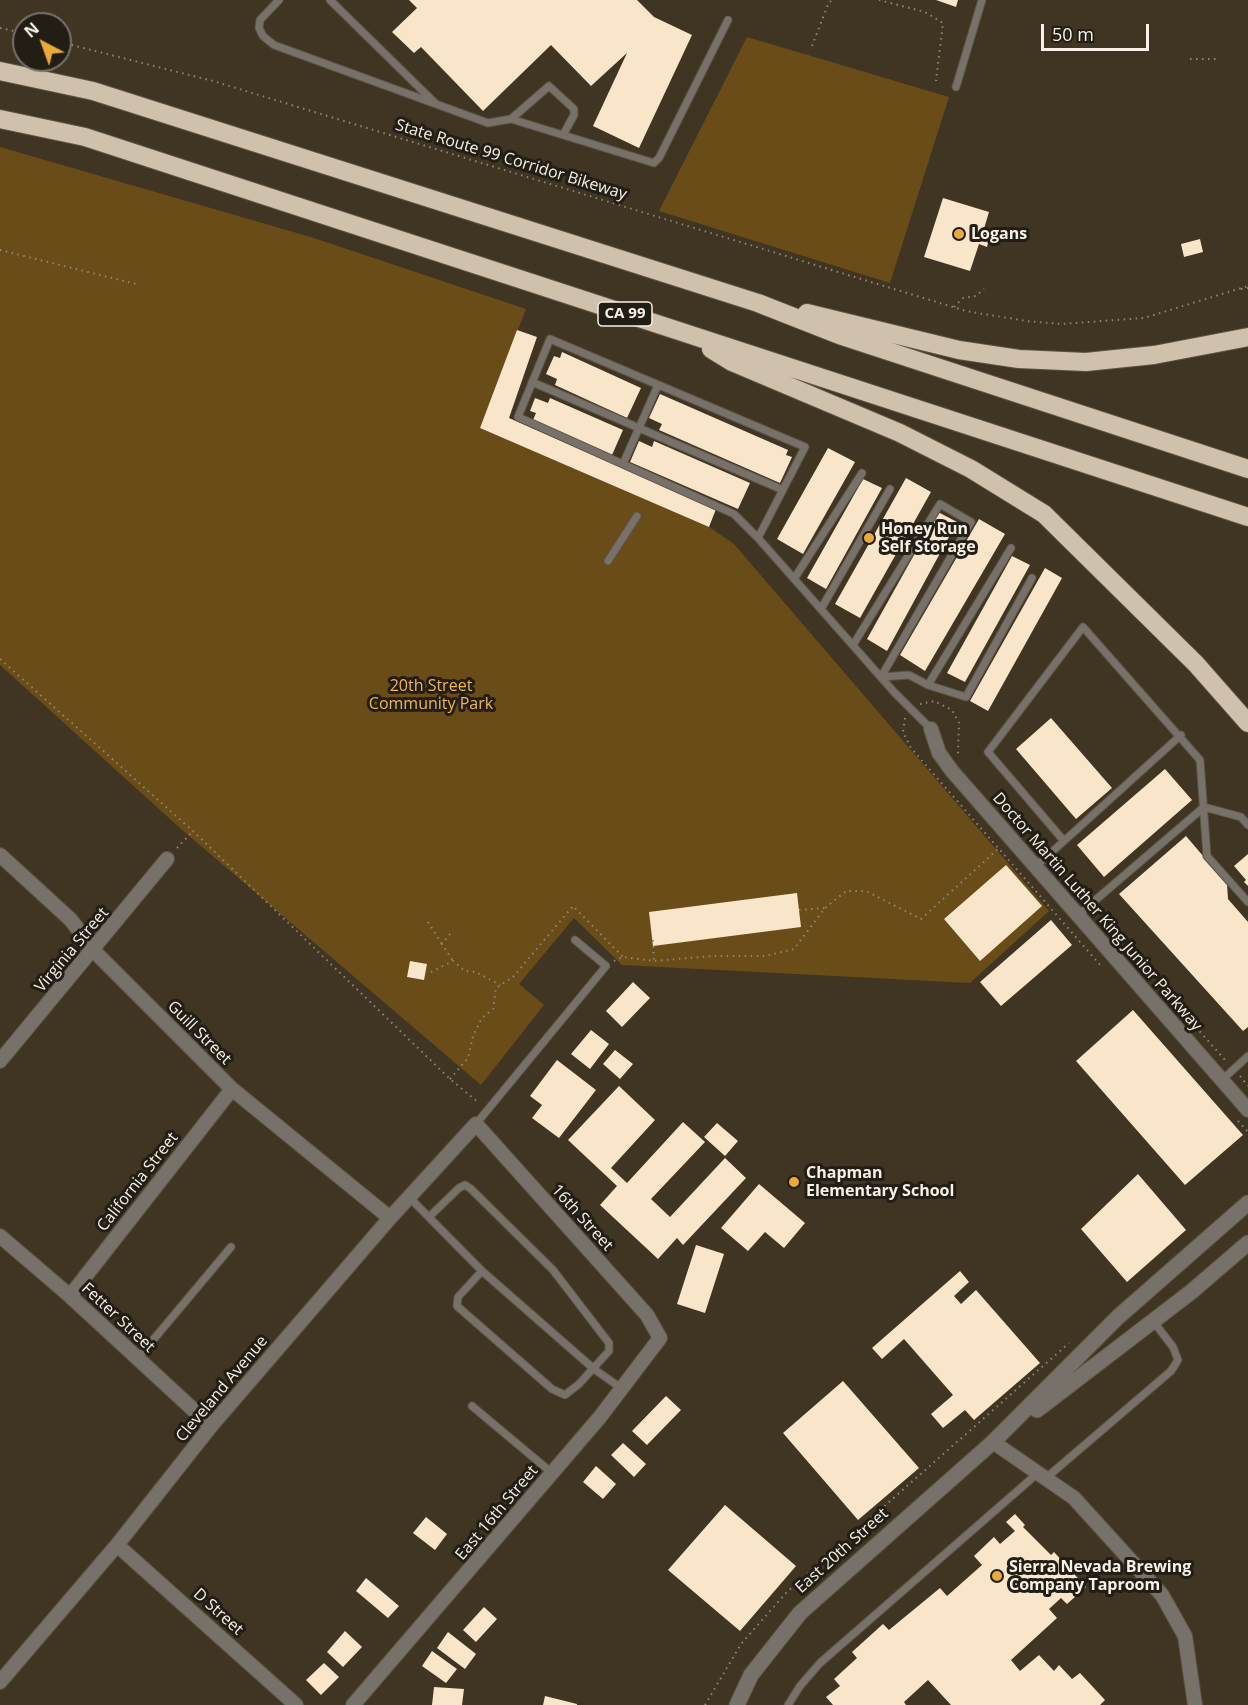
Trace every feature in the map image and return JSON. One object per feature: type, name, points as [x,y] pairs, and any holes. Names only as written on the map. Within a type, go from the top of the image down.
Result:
[{"type":"highway","points":[[0,71],[93,91],[758,303],[842,336],[1248,469]]},
{"type":"highway","name":"CA 99","points":[[0,119],[85,137],[1248,517]]},
{"type":"highway","points":[[758,303],[849,321],[959,350],[1019,359],[1098,361],[1154,355],[1248,337]]},
{"type":"highway","points":[[683,333],[732,362],[900,433],[971,469],[1044,514],[1196,664],[1248,723]]},
{"type":"street","name":"Doctor Martin Luther King Junior Parkway","points":[[931,729],[946,763],[1248,1110]]},
{"type":"street","name":"Guill Street","points":[[0,855],[71,920],[94,951],[232,1089],[390,1218]]},
{"type":"street","name":"Virginia Street","points":[[0,1060],[94,951],[167,859]]},
{"type":"street","name":"California Street","points":[[70,1296],[232,1089]]},
{"type":"street","name":"Cleveland Avenue","points":[[0,1682],[117,1545],[211,1426],[390,1218],[476,1124]]},
{"type":"street","name":"16th Street","points":[[476,1124],[647,1315],[660,1338]]},
{"type":"street","name":"East 20th Street","points":[[737,1705],[751,1675],[800,1613],[993,1442],[1118,1317],[1248,1203]]},
{"type":"street","name":"Fetter Street","points":[[0,1236],[70,1296],[211,1426]]},
{"type":"street","name":"East 20th Street","points":[[993,1442],[1153,1321],[1248,1243]]},
{"type":"street","name":"East 16th Street","points":[[353,1705],[552,1473],[660,1338]]},
{"type":"street","points":[[993,1442],[1074,1497],[1162,1595],[1185,1636],[1195,1705]]},
{"type":"street","name":"D Street","points":[[117,1545],[296,1705]]},
{"type":"lane","points":[[279,0],[260,20],[259,28],[263,36],[274,45],[488,123],[511,119],[654,163],[659,158],[728,20]]},
{"type":"lane","points":[[330,0],[437,105]]},
{"type":"lane","points":[[956,87],[981,0]]},
{"type":"lane","points":[[511,119],[549,86],[574,109],[574,115],[563,135]]},
{"type":"lane","points":[[758,538],[805,447],[550,339],[518,417],[734,514],[931,729]]},
{"type":"lane","points":[[532,382],[783,490]]},
{"type":"lane","points":[[623,464],[658,385]]},
{"type":"lane","points":[[794,579],[862,472]]},
{"type":"lane","points":[[821,609],[890,489]]},
{"type":"lane","points":[[853,645],[940,504],[971,522],[881,677]]},
{"type":"lane","points":[[608,561],[637,516]]},
{"type":"lane","points":[[928,686],[1011,548]]},
{"type":"lane","points":[[881,677],[909,675],[928,686],[966,697],[1032,578]]},
{"type":"lane","points":[[1064,841],[988,752],[1083,627],[1181,735],[1200,760],[1207,856],[1248,902]]},
{"type":"lane","points":[[1035,867],[1181,735]]},
{"type":"lane","points":[[1204,807],[1241,817],[1248,825]]},
{"type":"lane","points":[[1078,915],[1204,807]]},
{"type":"lane","points":[[476,1124],[606,966],[575,940]]},
{"type":"lane","points":[[1222,1080],[1246,1061]]},
{"type":"lane","points":[[429,1217],[459,1188],[465,1185],[471,1189],[553,1270],[609,1343],[609,1351],[594,1369],[565,1395],[552,1389],[457,1306],[456,1300],[482,1271]]},
{"type":"lane","points":[[409,1197],[482,1271],[594,1369],[621,1388]]},
{"type":"lane","points":[[138,1358],[231,1247]]},
{"type":"lane","points":[[788,1705],[800,1686],[820,1663],[1171,1371],[1178,1360],[1173,1347],[1153,1321]]},
{"type":"lane","points":[[472,1406],[552,1473]]},
{"type":"path","points":[[812,46],[829,3],[834,0]]},
{"type":"path","points":[[879,0],[925,12],[943,22],[936,81]]},
{"type":"path","name":"State Route 99 Corridor Bikeway","points":[[72,45],[213,81],[953,308],[1026,321],[1094,323],[1144,318],[1248,287]]},
{"type":"path","points":[[1190,60],[1216,59]]},
{"type":"path","points":[[0,250],[136,284]]},
{"type":"path","points":[[953,308],[963,298],[976,296],[984,289]]},
{"type":"path","points":[[0,659],[193,831],[450,1079],[487,1110]]},
{"type":"path","points":[[450,1079],[468,1058],[473,1036],[482,1018],[493,1009],[496,988],[513,977],[573,906],[623,957],[654,961],[712,956],[765,956],[794,950],[825,908],[846,891],[857,889],[866,891],[921,919],[999,849],[941,782]]},
{"type":"path","points":[[167,859],[193,831]]},
{"type":"path","points":[[799,910],[825,908]]},
{"type":"path","points":[[428,922],[453,961],[465,971],[476,972],[500,985]]},
{"type":"path","points":[[442,944],[450,934]]},
{"type":"path","points":[[653,940],[654,961]]},
{"type":"path","points":[[431,972],[453,961]]},
{"type":"path","points":[[705,1705],[741,1644],[786,1593],[1070,1343]]},
{"type":"green space","points":[[747,37],[949,97],[890,283],[659,211]]},
{"type":"green space","name":"20th Street Community Park","points":[[0,147],[314,238],[526,309],[480,428],[709,527],[734,544],[1049,911],[970,983],[622,965],[574,918],[519,984],[544,1005],[481,1085],[181,829],[0,665]]},
{"type":"building","points":[[409,0],[637,0],[654,17],[692,35],[639,148],[593,126],[627,53],[591,86],[551,45],[483,111],[421,47],[414,53],[392,32],[417,8]]},
{"type":"building","points":[[936,0],[958,0],[956,7]]},
{"type":"building","name":"Logans","points":[[943,198],[989,212],[983,232],[990,235],[987,247],[979,244],[970,271],[924,257]]},
{"type":"building","points":[[1200,239],[1203,252],[1184,257],[1181,244]]},
{"type":"building","points":[[517,330],[537,337],[509,418],[716,509],[709,527],[480,428]]},
{"type":"building","points":[[562,352],[641,388],[627,418],[555,385],[557,379],[546,374],[554,356],[560,358]]},
{"type":"building","points":[[660,394],[788,450],[786,455],[792,457],[780,483],[659,430],[662,424],[649,418]]},
{"type":"building","points":[[535,398],[548,403],[550,398],[623,430],[612,455],[533,420],[536,413],[530,411]]},
{"type":"building","points":[[639,441],[652,447],[654,441],[750,483],[738,509],[630,462]]},
{"type":"building","points":[[828,448],[855,462],[803,554],[777,539]]},
{"type":"building","points":[[906,478],[931,492],[860,618],[835,604]]},
{"type":"building","points":[[863,479],[882,488],[826,589],[807,578]]},
{"type":"building","points":[[938,512],[957,522],[887,651],[867,639]]},
{"type":"building","points":[[979,519],[1005,534],[925,671],[900,655]]},
{"type":"building","points":[[1012,556],[1030,565],[965,682],[947,673]]},
{"type":"building","points":[[1045,568],[1062,578],[988,711],[970,701]]},
{"type":"building","points":[[1051,718],[1112,788],[1076,819],[1016,749]]},
{"type":"building","points":[[1165,769],[1192,800],[1104,877],[1077,845]]},
{"type":"building","points":[[1186,836],[1227,884],[1228,899],[1248,922],[1248,1027],[1243,1031],[1119,894]]},
{"type":"building","points":[[1248,854],[1248,886],[1244,882],[1246,880],[1234,866]]},
{"type":"building","points":[[1006,865],[1042,906],[980,961],[944,919]]},
{"type":"building","points":[[797,893],[801,927],[653,946],[649,912]]},
{"type":"building","points":[[1051,920],[1072,945],[1001,1006],[980,982]]},
{"type":"building","points":[[410,961],[427,964],[424,980],[407,977]]},
{"type":"building","points":[[633,982],[650,998],[622,1027],[606,1011]]},
{"type":"building","points":[[1133,1010],[1243,1135],[1185,1185],[1076,1061]]},
{"type":"building","points":[[591,1030],[609,1044],[590,1069],[571,1054]]},
{"type":"building","points":[[615,1050],[633,1064],[620,1079],[603,1064]]},
{"type":"building","points":[[557,1060],[596,1090],[559,1138],[532,1118],[542,1105],[530,1096]]},
{"type":"building","points":[[619,1086],[655,1120],[611,1168],[627,1183],[683,1122],[705,1142],[651,1199],[670,1217],[725,1158],[746,1178],[683,1245],[677,1238],[658,1259],[600,1205],[617,1186],[568,1140]]},
{"type":"building","points":[[717,1123],[738,1141],[725,1156],[704,1137]]},
{"type":"building","points":[[1138,1174],[1186,1230],[1127,1282],[1081,1229]]},
{"type":"building","points":[[759,1184],[805,1223],[784,1248],[765,1232],[748,1251],[721,1228]]},
{"type":"building","points":[[696,1245],[724,1254],[705,1313],[677,1304]]},
{"type":"building","points":[[960,1271],[969,1282],[954,1296],[961,1304],[976,1290],[1040,1363],[974,1420],[965,1410],[943,1428],[931,1414],[953,1395],[904,1339],[882,1359],[872,1348]]},
{"type":"building","points":[[843,1381],[919,1468],[858,1520],[783,1433]]},
{"type":"building","points":[[666,1396],[681,1410],[647,1445],[632,1431]]},
{"type":"building","points":[[623,1443],[646,1464],[634,1477],[611,1455]]},
{"type":"building","points":[[596,1466],[616,1484],[603,1499],[583,1482]]},
{"type":"building","points":[[725,1505],[796,1566],[740,1631],[668,1570]]},
{"type":"building","points":[[1015,1514],[1025,1525],[1023,1527],[1051,1555],[1054,1552],[1086,1587],[1067,1604],[1061,1598],[1049,1609],[1057,1618],[1011,1660],[1020,1671],[1039,1655],[1054,1671],[1059,1665],[1072,1679],[1080,1673],[1105,1700],[1100,1705],[951,1705],[928,1680],[904,1702],[906,1705],[833,1705],[826,1697],[840,1686],[834,1679],[857,1658],[852,1652],[883,1624],[889,1630],[940,1588],[947,1596],[982,1565],[974,1556],[994,1537],[1000,1544],[1015,1531],[1006,1522]]},
{"type":"building","points":[[426,1517],[447,1534],[435,1550],[413,1533]]},
{"type":"building","points":[[366,1578],[399,1606],[388,1618],[356,1591]]},
{"type":"building","points":[[484,1607],[497,1619],[476,1642],[463,1630]]},
{"type":"building","points":[[345,1631],[362,1647],[343,1667],[327,1652]]},
{"type":"building","points":[[448,1632],[476,1654],[465,1669],[437,1648]]},
{"type":"building","points":[[432,1651],[457,1669],[446,1683],[422,1666]]},
{"type":"building","points":[[324,1663],[339,1677],[321,1695],[306,1680]]},
{"type":"building","points":[[434,1687],[464,1689],[462,1705],[432,1705]]},
{"type":"building","points":[[545,1696],[577,1704],[577,1705],[543,1705]]},
{"type":"place","name":"Logans","points":[[959,234]]},
{"type":"place","name":"Honey Run Self Storage","points":[[869,538]]},
{"type":"place","name":"Chapman Elementary School","points":[[794,1182]]},
{"type":"place","name":"Sierra Nevada Brewing Company Taproom","points":[[997,1576]]}]
